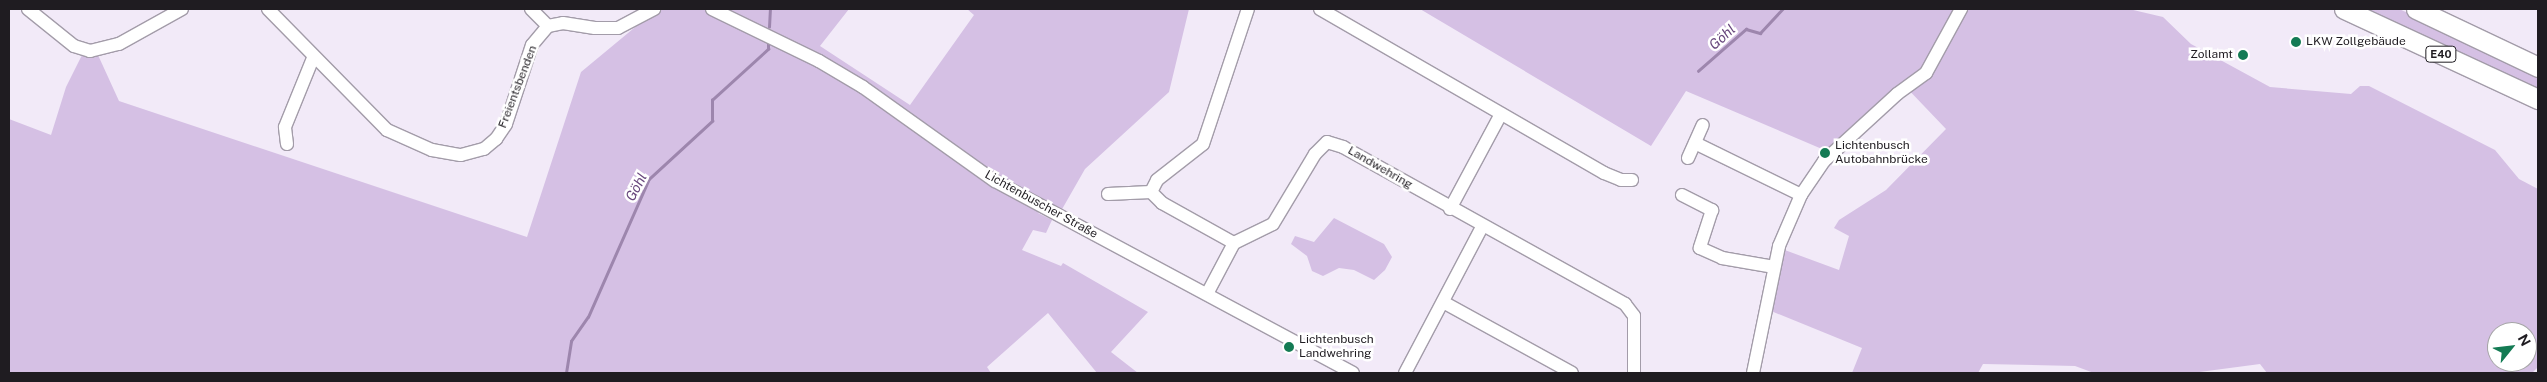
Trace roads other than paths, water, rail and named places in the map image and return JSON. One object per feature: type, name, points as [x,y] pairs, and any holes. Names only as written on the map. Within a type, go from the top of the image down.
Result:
[{"type":"highway","name":"E40","points":[[2344,9],[2538,99]]},
{"type":"highway","name":"E40","points":[[2416,9],[2538,66]]},
{"type":"street","points":[[28,9],[74,46],[90,51],[119,44],[182,9]]},
{"type":"street","name":"Freientsbenden","points":[[268,9],[313,58],[387,130],[432,150],[461,155],[484,149],[496,139],[506,124],[532,45],[548,26]]},
{"type":"street","points":[[531,9],[548,26],[563,23],[594,28],[618,28],[654,9]]},
{"type":"street","name":"Lichtenbuscher Straße","points":[[712,9],[820,61],[863,87],[995,181],[1353,373]]},
{"type":"street","points":[[1151,192],[1157,180],[1203,144],[1248,9]]},
{"type":"street","points":[[1320,9],[1604,173],[1621,180],[1632,180]]},
{"type":"street","points":[[1753,373],[1782,235],[1800,195],[1824,161],[1896,94],[1926,73],[1961,9]]},
{"type":"street","points":[[287,144],[285,126],[313,58]]},
{"type":"street","points":[[1450,209],[1501,114]]},
{"type":"street","points":[[1688,158],[1703,125]]},
{"type":"street","name":"Landwehring","points":[[1234,243],[1273,224],[1315,154],[1327,142],[1343,147],[1482,228],[1631,310],[1634,373]]},
{"type":"street","points":[[1695,143],[1800,195]]},
{"type":"street","points":[[1108,194],[1151,192],[1162,203],[1234,243],[1206,294]]},
{"type":"street","points":[[1682,195],[1712,210],[1700,248],[1722,258],[1774,268]]},
{"type":"street","points":[[1405,373],[1482,228]]},
{"type":"street","points":[[1443,302],[1572,373]]},
{"type":"waterway","name":"Göhl","points":[[769,27],[770,9]]},
{"type":"waterway","name":"Göhl","points":[[1698,71],[1746,29],[1760,33],[1782,9]]},
{"type":"waterway","name":"Göhl","points":[[566,373],[571,341],[588,317],[649,179],[712,121],[712,100],[768,49],[768,44]]},
{"type":"place","name":"LKW Zollgebäude","points":[[2296,42]]},
{"type":"place","name":"Zollamt","points":[[2243,55]]},
{"type":"place","name":"Lichtenbusch Autobahnbrücke","points":[[1825,153]]},
{"type":"place","name":"Lichtenbusch Landwehring","points":[[1289,347]]}]
